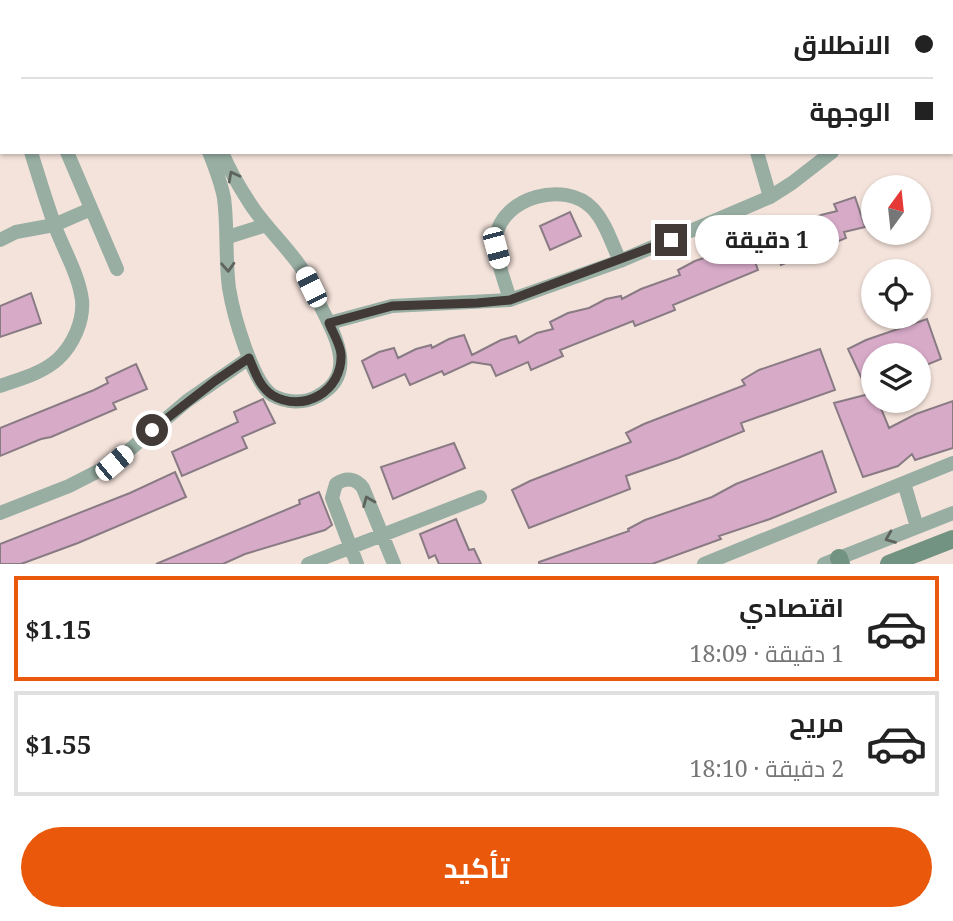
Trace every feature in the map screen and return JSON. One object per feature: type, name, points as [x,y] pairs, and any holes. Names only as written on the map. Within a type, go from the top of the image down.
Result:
[{"type":"main road","points":[[889,564],[953,539]]},
{"type":"street","points":[[0,386],[41,371],[58,359],[72,342],[80,323],[80,292],[54,225],[32,154]]},
{"type":"street","points":[[68,154],[117,269]]},
{"type":"street","points":[[210,154],[223,194],[228,237],[229,290],[249,358],[261,384],[271,394],[299,402],[313,399],[334,383],[340,369],[341,352],[302,269],[239,187],[223,154]]},
{"type":"street","points":[[758,154],[771,197]]},
{"type":"street","points":[[329,323],[392,306],[510,300],[620,261],[771,197],[829,154]]},
{"type":"street","points":[[510,300],[496,248],[496,236],[500,224],[510,212],[536,197],[567,195],[587,204],[601,220],[620,261]]},
{"type":"street","points":[[0,240],[16,232],[54,225],[91,209]]},
{"type":"street","points":[[228,237],[266,225]]},
{"type":"street","points":[[0,513],[114,463],[187,401],[249,358]]},
{"type":"street","points":[[704,564],[953,463]]},
{"type":"street","points":[[357,564],[332,498],[334,488],[341,481],[351,479],[360,484],[394,564]]},
{"type":"street","points":[[904,483],[918,527]]},
{"type":"street","points":[[309,564],[480,497]]},
{"type":"street","points":[[835,562],[953,513]]},
{"type":"building","points":[[855,197],[861,215],[861,228],[844,232],[846,238],[781,265],[770,238],[821,215],[837,211],[834,204]]},
{"type":"building","points":[[570,212],[581,236],[550,250],[540,226]]},
{"type":"building","points":[[748,243],[758,270],[673,305],[675,310],[635,326],[633,321],[560,350],[563,356],[531,370],[528,362],[496,376],[491,365],[472,362],[444,375],[442,371],[410,385],[405,374],[373,388],[362,361],[394,348],[398,358],[416,349],[431,345],[432,348],[464,335],[472,355],[501,340],[516,336],[519,343],[537,333],[553,329],[550,322],[568,313],[589,308],[606,299],[621,296],[622,299],[680,275],[678,270],[695,261]]},
{"type":"building","points":[[31,293],[41,323],[0,337],[0,306]]},
{"type":"building","points":[[898,329],[930,329],[941,359],[931,363],[931,343],[861,343],[861,377],[848,349],[866,340]]},
{"type":"building","points":[[820,349],[835,390],[741,423],[744,431],[626,476],[630,489],[529,528],[512,490],[631,442],[626,433],[745,385],[742,380],[759,370]]},
{"type":"building","points":[[136,364],[147,389],[113,403],[116,409],[0,456],[0,428],[94,390],[108,383],[106,378]]},
{"type":"building","points":[[861,396],[861,413],[883,413],[889,428],[916,414],[931,413],[931,409],[953,401],[953,448],[915,460],[912,454],[898,466],[863,477],[834,403]]},
{"type":"building","points":[[263,399],[275,423],[242,437],[247,448],[182,476],[172,452],[238,422],[234,412]]},
{"type":"building","points":[[454,443],[465,468],[393,499],[381,467]]},
{"type":"building","points":[[822,451],[836,492],[719,536],[721,539],[652,564],[539,564],[629,531],[628,529],[645,520],[712,497],[736,484]]},
{"type":"building","points":[[175,472],[186,497],[21,564],[0,564],[0,544],[130,493]]},
{"type":"building","points":[[319,492],[332,525],[325,530],[245,554],[223,564],[156,564],[300,504],[299,500]]},
{"type":"building","points":[[456,519],[469,550],[474,549],[481,564],[439,564],[435,555],[429,558],[420,534]]},
{"type":"route","points":[[152,430],[187,401],[249,358],[261,384],[271,394],[299,402],[313,399],[325,392],[337,378],[341,352],[329,323],[392,306],[510,300],[671,240]]}]
